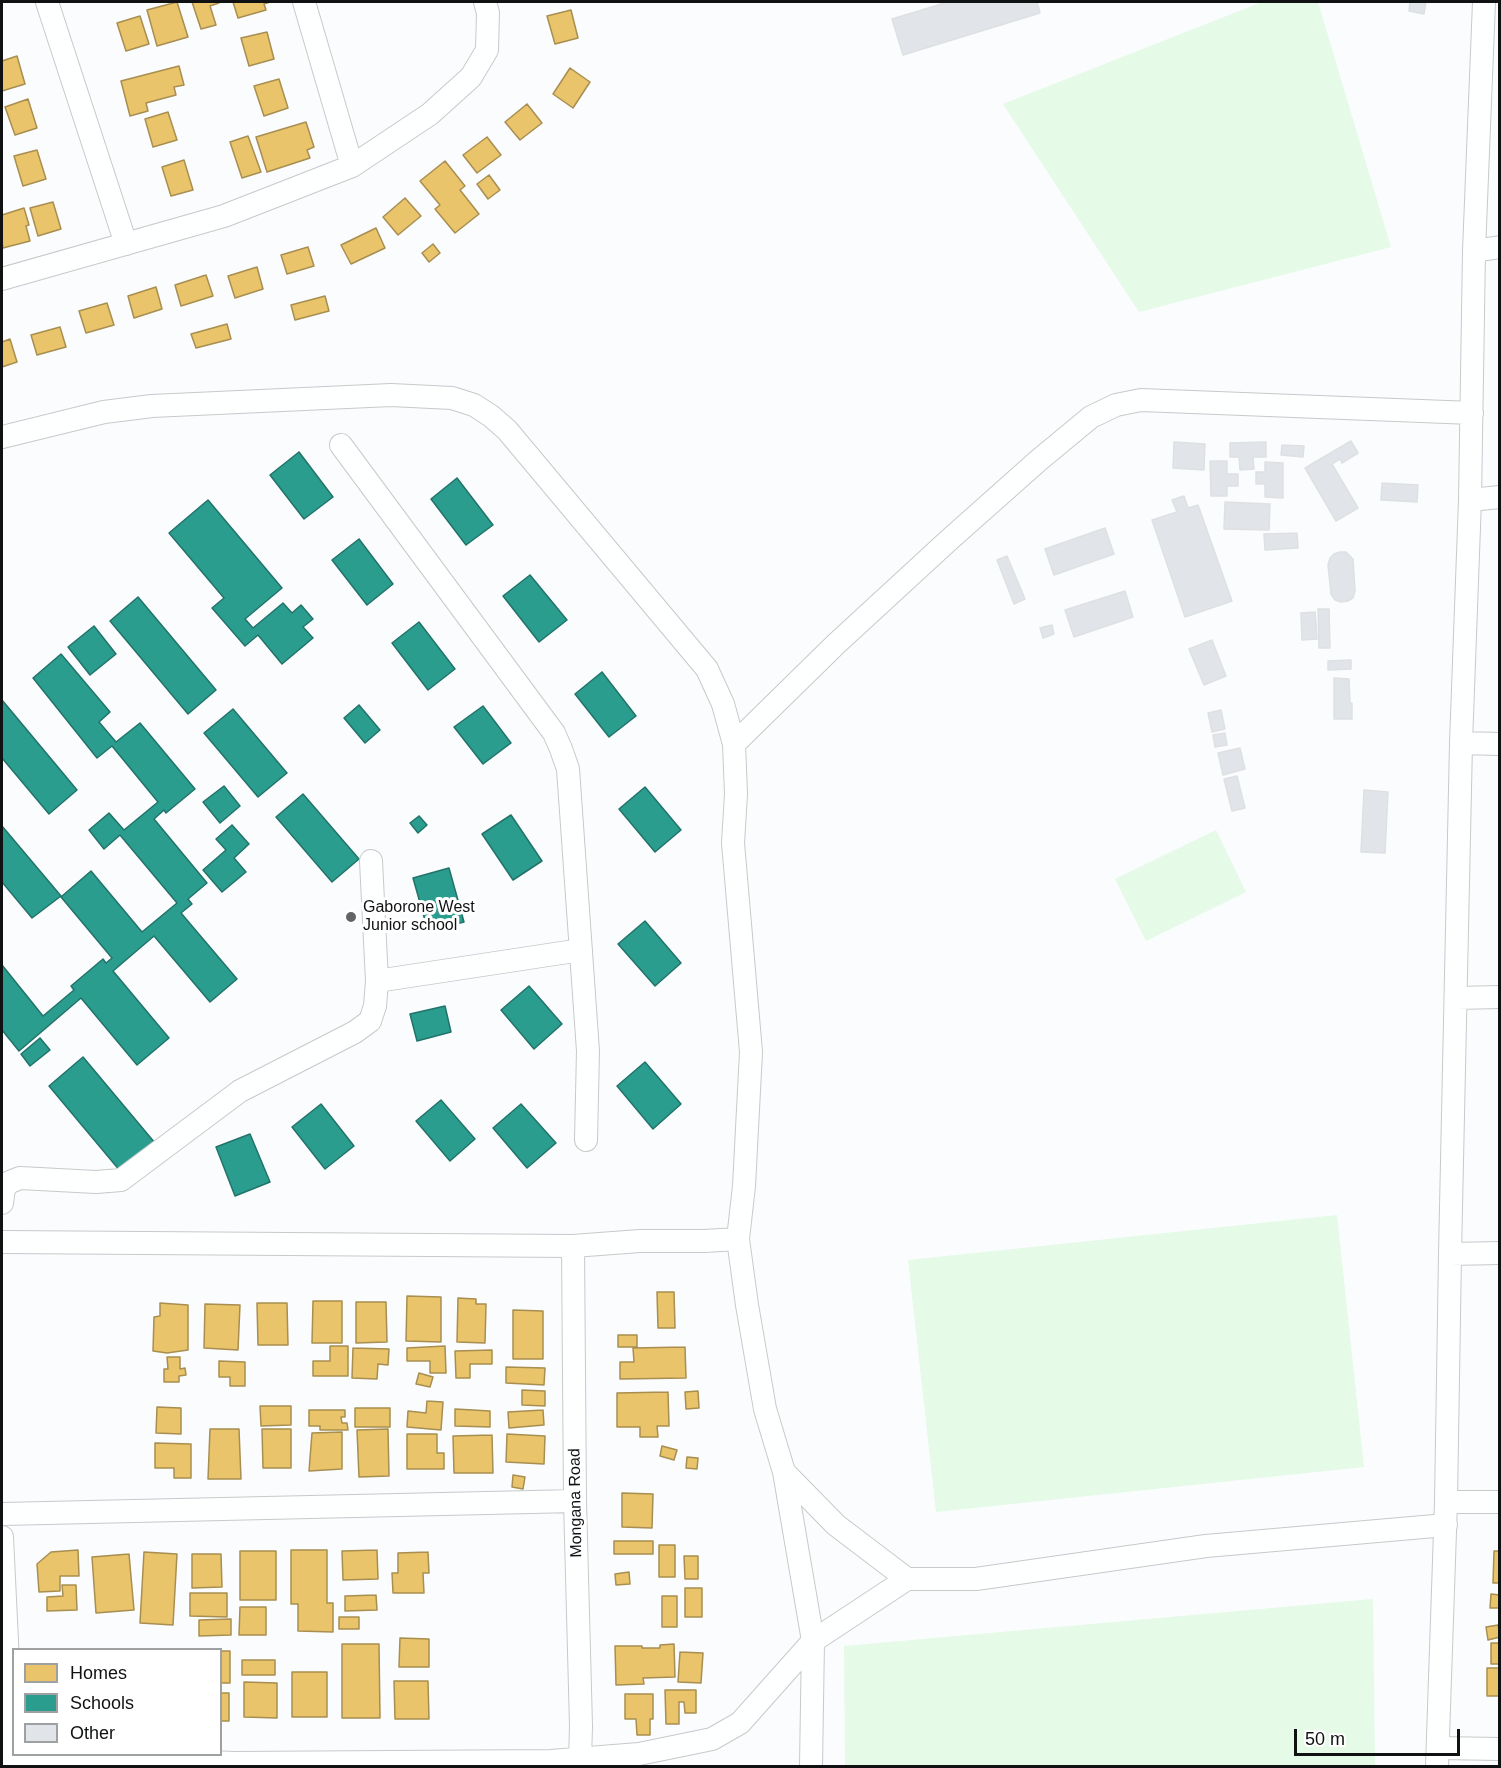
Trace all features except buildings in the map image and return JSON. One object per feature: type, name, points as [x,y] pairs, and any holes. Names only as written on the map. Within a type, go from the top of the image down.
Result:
[{"type":"street","points":[[47,2],[126,244]]},
{"type":"street","points":[[304,2],[352,166]]},
{"type":"street","points":[[2,279],[224,216],[352,166],[430,114],[471,77],[487,50],[488,14],[484,2]]},
{"type":"street","points":[[1484,2],[1474,251],[1470,500],[1461,743],[1446,1525],[1437,1757],[1500,1749]]},
{"type":"street","points":[[1474,251],[1500,248]]},
{"type":"street","points":[[2,437],[104,412],[152,406],[391,395],[452,398],[474,405],[507,430],[707,669],[723,704],[734,744],[736,794],[733,843],[751,1052],[744,1186],[738,1239],[765,1410],[784,1472],[813,1641],[811,1767]]},
{"type":"street","points":[[734,744],[836,644],[1039,460],[1091,417],[1116,405],[1141,400],[1472,413]]},
{"type":"street","points":[[341,445],[554,733],[561,749],[568,769],[588,1051],[586,1140]]},
{"type":"street","points":[[1470,500],[1500,497]]},
{"type":"street","points":[[1461,743],[1500,744]]},
{"type":"street","points":[[2,1203],[4,1188],[10,1182],[21,1178],[96,1182],[121,1180],[240,1091],[355,1032],[370,1021],[375,1006],[377,981],[371,861]]},
{"type":"street","points":[[377,981],[581,950]]},
{"type":"street","points":[[1456,998],[1500,997]]},
{"type":"street","points":[[2,1242],[573,1246],[640,1241],[738,1239]]},
{"type":"street","name":"Mongana Road","points":[[573,1246],[580,1760]]},
{"type":"street","points":[[1450,1254],[1500,1253]]},
{"type":"street","points":[[784,1472],[836,1525],[907,1579]]},
{"type":"street","points":[[2,1514],[575,1501]]},
{"type":"street","points":[[1446,1502],[1500,1502]]},
{"type":"street","points":[[35,1756],[235,1765],[580,1760],[639,1754],[712,1739],[740,1723],[813,1641],[907,1579],[975,1579],[1206,1546],[1446,1525]]},
{"type":"street","points":[[2,1537],[12,1735]]},
{"type":"green space","points":[[1262,2],[1318,2],[1391,247],[1139,312],[1003,104]]},
{"type":"green space","points":[[1216,830],[1246,892],[1146,941],[1115,879]]},
{"type":"green space","points":[[1337,1215],[1364,1467],[936,1512],[908,1260]]},
{"type":"green space","points":[[1373,1599],[1375,1766],[845,1766],[844,1646]]},
{"type":"place","name":"Gaborone West Junior school","points":[[351,917]]}]
